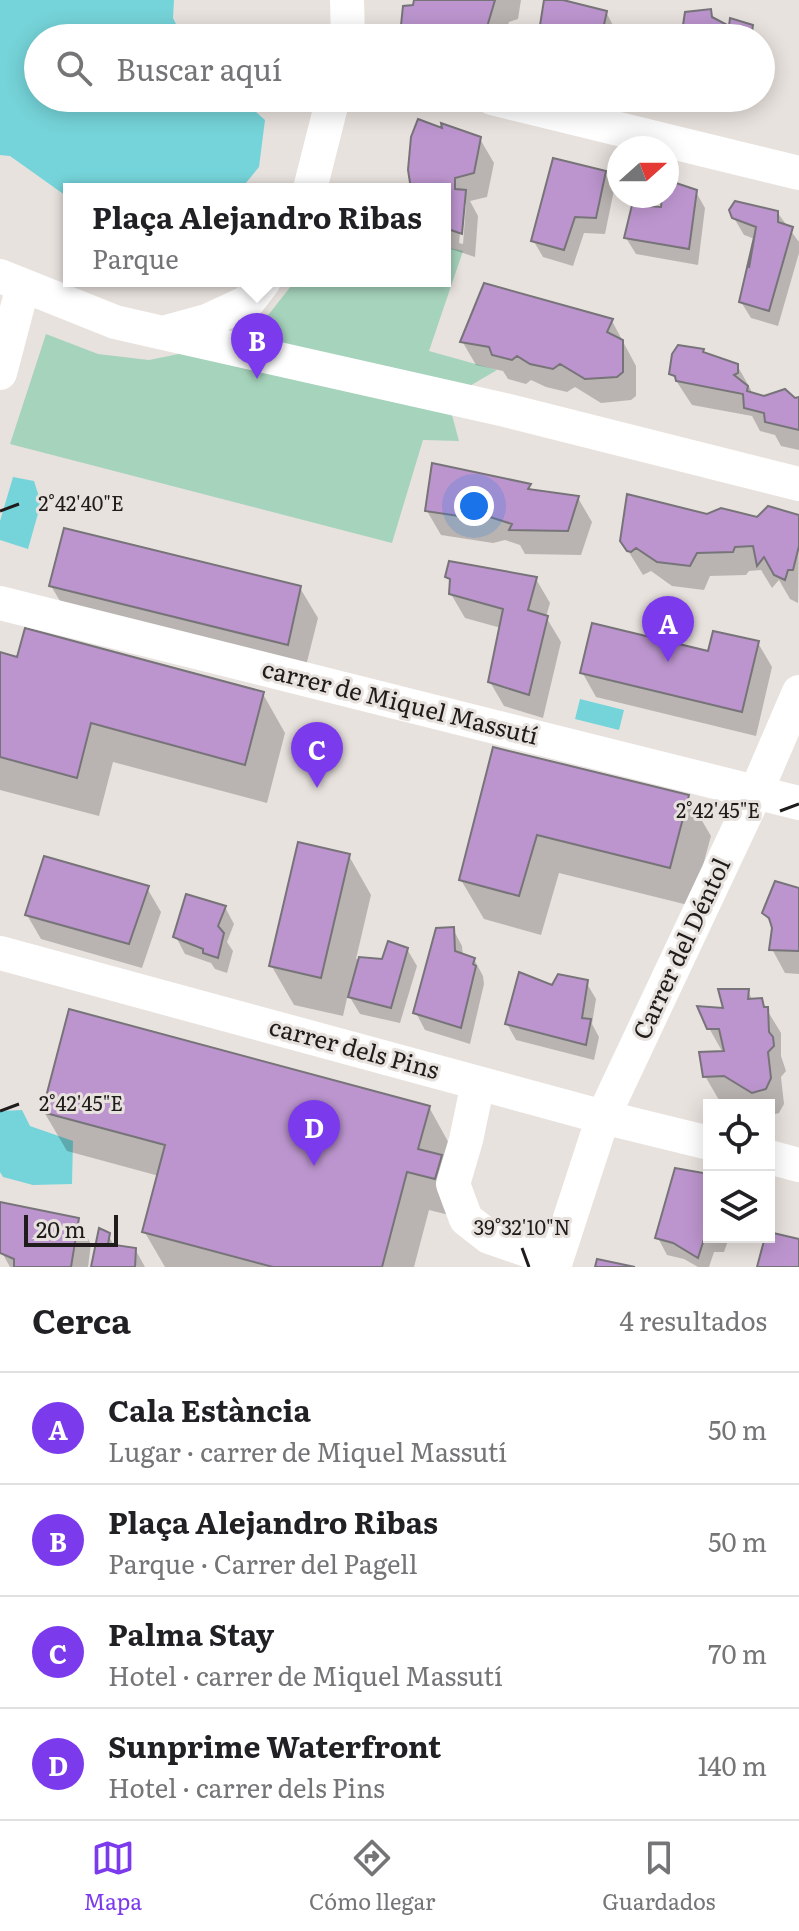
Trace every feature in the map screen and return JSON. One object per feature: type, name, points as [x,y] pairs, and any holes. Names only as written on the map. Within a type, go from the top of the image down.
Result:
[{"type":"street","points":[[347,0],[348,24]]},
{"type":"street","points":[[312,183],[329,112]]},
{"type":"street","points":[[549,112],[799,173]]},
{"type":"street","points":[[0,373],[11,281],[115,322],[505,410],[799,484]]},
{"type":"street","points":[[163,333],[207,321],[248,302],[259,287]]},
{"type":"street","name":"carrer de Miquel Massutí","points":[[0,603],[799,803]]},
{"type":"street","name":"Carrer del Déntol","points":[[555,1264],[603,1117],[756,792],[799,692]]},
{"type":"street","name":"carrer dels Pins","points":[[0,953],[703,1142]]},
{"type":"street","points":[[478,1083],[453,1184],[466,1219],[489,1237],[555,1264]]},
{"type":"street","points":[[775,1159],[799,1165]]},
{"type":"green space","points":[[451,248],[463,251],[451,286]]},
{"type":"green space","points":[[290,287],[451,287],[429,351],[497,370],[468,387],[452,415],[459,441],[423,440],[392,543],[10,444],[46,334],[98,354],[149,360],[218,346],[269,314]]},
{"type":"water","points":[[0,0],[174,0],[173,18],[176,24],[24,24],[24,112],[256,112],[265,120],[259,167],[246,183],[63,183],[63,194],[10,156],[0,155]]},
{"type":"water","points":[[13,477],[34,481],[41,503],[28,549],[0,540],[0,521]]},
{"type":"water","points":[[580,699],[624,710],[619,730],[575,719]]},
{"type":"water","points":[[22,1110],[30,1126],[73,1141],[72,1184],[33,1185],[3,1177],[0,1172],[0,1111]]},
{"type":"building","points":[[414,0],[495,0],[488,24],[401,24],[403,6],[413,5]]},
{"type":"building","points":[[544,0],[563,0],[607,11],[604,24],[540,24]]},
{"type":"building","points":[[711,9],[712,17],[725,24],[683,24],[685,12]]},
{"type":"building","points":[[730,18],[750,24],[729,24]]},
{"type":"building","points":[[418,119],[442,128],[441,123],[481,137],[474,173],[455,178],[455,189],[466,190],[462,234],[451,230],[451,183],[410,183],[411,137]]},
{"type":"building","points":[[553,158],[606,171],[596,218],[575,217],[564,250],[531,241]]},
{"type":"building","points":[[679,184],[697,190],[689,249],[624,238],[631,208],[679,208]]},
{"type":"building","points":[[735,201],[778,211],[778,222],[793,227],[769,311],[739,302],[756,227],[732,218],[729,210]]},
{"type":"building","points":[[484,283],[613,319],[607,332],[623,340],[623,372],[617,377],[585,379],[560,364],[553,369],[530,364],[517,356],[512,360],[492,355],[489,347],[460,342]]},
{"type":"building","points":[[678,345],[704,349],[703,352],[738,364],[738,373],[734,375],[748,386],[747,391],[764,396],[785,389],[795,398],[799,397],[799,430],[765,422],[764,413],[744,408],[743,394],[676,381],[675,376],[669,374],[672,354]]},
{"type":"building","points":[[432,463],[531,484],[528,489],[579,496],[568,531],[509,530],[512,524],[490,517],[479,519],[425,511]]},
{"type":"building","points":[[627,494],[707,514],[721,508],[757,517],[768,506],[799,515],[799,546],[793,570],[788,570],[785,580],[774,575],[764,557],[757,566],[753,546],[735,547],[733,552],[697,553],[690,566],[657,562],[636,548],[627,551],[620,541]]},
{"type":"building","points":[[64,528],[301,586],[288,645],[49,586]]},
{"type":"building","points":[[449,561],[537,577],[528,610],[548,616],[529,695],[488,682],[503,609],[449,594],[450,579],[445,577]]},
{"type":"building","points":[[592,623],[708,651],[713,631],[759,641],[742,712],[580,673]]},
{"type":"building","points":[[25,628],[264,692],[245,765],[91,723],[77,778],[0,757],[0,652],[17,657]]},
{"type":"building","points":[[493,747],[689,795],[670,868],[537,835],[519,896],[459,880]]},
{"type":"building","points":[[298,842],[350,854],[321,978],[269,966]]},
{"type":"building","points":[[44,856],[149,886],[129,944],[25,915]]},
{"type":"building","points":[[775,881],[799,888],[799,951],[769,950],[772,928],[769,918],[762,913]]},
{"type":"building","points":[[186,894],[226,906],[218,926],[224,933],[218,958],[173,937]]},
{"type":"building","points":[[454,927],[455,951],[475,958],[473,964],[476,966],[461,1028],[413,1013],[436,928]]},
{"type":"building","points":[[388,941],[408,948],[391,1008],[348,997],[359,957],[382,959]]},
{"type":"building","points":[[519,972],[552,985],[558,974],[588,980],[582,1018],[591,1019],[586,1045],[505,1024]]},
{"type":"building","points":[[718,989],[749,989],[748,999],[762,998],[764,1007],[768,1007],[769,1032],[774,1046],[768,1052],[771,1078],[766,1089],[752,1093],[724,1076],[703,1077],[699,1052],[724,1051],[719,1029],[707,1029],[697,1006],[723,1008]]},
{"type":"building","points":[[69,1009],[430,1106],[418,1149],[442,1155],[435,1179],[407,1172],[382,1267],[273,1267],[142,1232],[165,1145],[42,1112]]},
{"type":"building","points":[[675,1168],[703,1173],[703,1242],[698,1258],[673,1243],[655,1238]]},
{"type":"building","points":[[0,1202],[79,1218],[71,1267],[14,1267],[14,1259],[0,1253]]},
{"type":"building","points":[[99,1228],[110,1233],[108,1244],[136,1248],[135,1267],[91,1267]]},
{"type":"building","points":[[775,1233],[799,1239],[799,1267],[757,1267],[763,1243],[775,1243]]},
{"type":"building","points":[[597,1259],[635,1267],[595,1267]]},
{"type":"place","name":"Plaça Alejandro Ribas","points":[[257,379]]},
{"type":"place","name":"Cala Estància","points":[[668,662]]},
{"type":"place","name":"Palma Stay","points":[[317,788]]},
{"type":"place","name":"Sunprime Waterfront","points":[[314,1166]]}]
